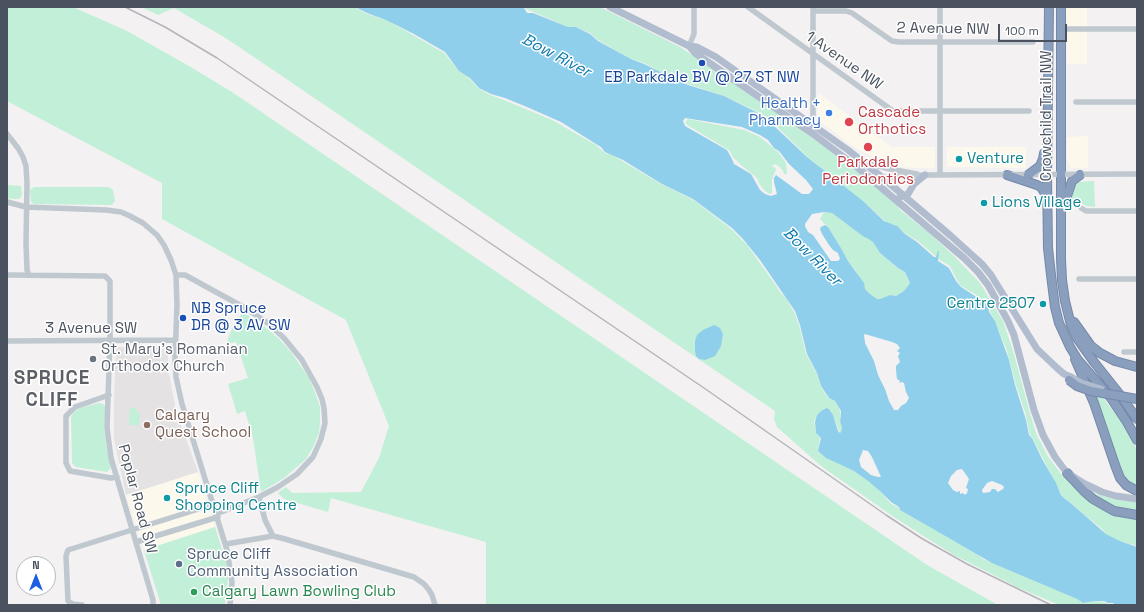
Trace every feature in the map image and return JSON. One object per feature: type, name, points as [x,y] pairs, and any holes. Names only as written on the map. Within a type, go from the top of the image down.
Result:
[{"type":"highway","name":"Crowchild Trail NW","points":[[1049,7],[1047,175],[1048,248],[1052,290],[1059,323],[1070,347],[1078,360],[1111,398],[1137,440]]},
{"type":"highway","name":"Crowchild Trail NW","points":[[1061,7],[1061,244],[1065,301],[1072,329],[1081,344],[1137,418]]},
{"type":"highway","points":[[1028,175],[1037,169],[1042,162],[1048,132]]},
{"type":"highway","points":[[1008,175],[1037,185],[1048,197]]},
{"type":"highway","points":[[1061,211],[1072,181],[1080,175]]},
{"type":"highway","points":[[1069,313],[1091,346],[1115,362],[1137,367]]},
{"type":"highway","points":[[1070,347],[1081,376],[1094,403],[1120,478],[1137,491]]},
{"type":"highway","points":[[1069,378],[1077,386],[1092,391],[1137,399]]},
{"type":"highway","points":[[1067,472],[1093,500],[1114,511],[1137,515]]},
{"type":"main road","points":[[610,7],[689,46],[697,47],[716,58],[861,160],[982,264],[991,275],[1038,349],[1048,360],[1069,378],[1112,392],[1137,395]]},
{"type":"main road","points":[[689,46],[694,53],[813,134],[871,178],[964,258],[978,272],[988,285],[1014,335],[1034,410],[1043,435],[1055,457],[1067,472],[1085,484],[1102,492],[1137,499]]},
{"type":"main road","points":[[892,196],[900,197],[908,194],[914,184],[925,175]]},
{"type":"main road","points":[[911,190],[914,205]]},
{"type":"street","points":[[689,46],[694,34],[694,7]]},
{"type":"street","name":"1 Avenue NW","points":[[748,7],[893,110],[1029,111]]},
{"type":"street","points":[[940,7],[940,175]]},
{"type":"street","points":[[809,122],[813,116],[813,9]]},
{"type":"street","name":"2 Avenue NW","points":[[813,9],[852,13],[892,41],[1034,42]]},
{"type":"street","points":[[1061,29],[1137,29]]},
{"type":"street","points":[[1076,102],[1137,102]]},
{"type":"street","points":[[7,134],[18,148],[24,161],[27,178],[27,270],[29,276],[7,275]]},
{"type":"street","points":[[861,160],[879,166],[925,175]]},
{"type":"street","points":[[871,178],[925,175],[1137,174]]},
{"type":"street","points":[[7,202],[26,207],[117,211],[130,216],[150,228],[160,240],[171,260],[176,275],[177,305],[175,359],[178,388],[226,544],[231,574],[232,590],[230,605]]},
{"type":"street","points":[[1081,208],[1086,211],[1137,211]]},
{"type":"street","points":[[136,542],[217,516],[278,487],[297,474],[313,457],[321,439],[325,423],[325,412],[317,387],[299,355],[284,338],[269,324],[246,310],[185,275],[176,275]]},
{"type":"street","name":"Poplar Road SW","points":[[29,276],[105,276],[111,283],[107,428],[111,458],[133,530],[153,600],[153,605]]},
{"type":"street","points":[[1079,280],[1137,279]]},
{"type":"street","name":"3 Avenue SW","points":[[7,341],[175,340]]},
{"type":"street","points":[[1124,352],[1137,352]]},
{"type":"street","points":[[109,395],[75,407],[66,416],[66,463],[70,471],[111,478],[117,477]]},
{"type":"street","points":[[259,497],[265,520],[272,536]]},
{"type":"street","points":[[82,605],[72,604],[68,601],[66,556],[68,550],[205,507],[213,502]]},
{"type":"street","points":[[226,544],[272,536],[286,539],[414,577],[424,584],[429,590],[435,605]]},
{"type":"shaded area","points":[[1066,7],[1087,7],[1087,64],[1067,64]]},
{"type":"shaded area","points":[[818,93],[892,147],[935,147],[935,166],[933,168],[913,168],[895,166],[856,148],[818,120]]},
{"type":"shaded area","points":[[1088,136],[1088,168],[1071,168],[1067,160],[1067,137]]},
{"type":"shaded area","points":[[947,147],[1026,147],[1026,168],[947,167]]},
{"type":"shaded area","name":"Calgary Quest School","points":[[116,347],[168,347],[168,368],[176,411],[198,472],[126,495],[114,439]]},
{"type":"shaded area","points":[[198,472],[215,527],[144,550],[126,495]]},
{"type":"green space","points":[[7,7],[73,7],[127,31],[189,66],[235,94],[927,565],[998,605],[486,605],[486,542],[331,498],[328,512],[284,499],[278,493],[286,487],[292,493],[361,492],[379,458],[389,426],[346,320],[162,219],[162,183],[7,101]]},
{"type":"green space","points":[[141,7],[354,7],[367,14],[386,20],[444,53],[459,71],[466,75],[478,88],[490,95],[552,120],[596,145],[605,153],[612,155],[661,184],[695,201],[731,229],[747,245],[779,291],[786,298],[794,312],[799,325],[806,354],[817,374],[821,387],[828,398],[835,401],[841,416],[840,421],[842,428],[840,433],[829,409],[825,408],[817,415],[814,422],[816,433],[820,438],[818,451],[826,458],[854,471],[868,481],[881,492],[890,503],[900,510],[983,559],[1077,599],[1083,603],[1095,601],[1115,605],[1057,604],[1019,588],[954,555],[894,517],[821,466],[777,427],[774,419],[775,411],[254,57],[224,37],[174,8],[158,15]]},
{"type":"green space","points":[[522,7],[600,7],[680,47],[825,147],[896,204],[900,210],[929,233],[953,255],[980,283],[1003,321],[1014,354],[1036,433],[1047,455],[1072,486],[1076,486],[1089,499],[1137,518],[1137,546],[1120,541],[1106,534],[1061,494],[1030,435],[1025,412],[1006,348],[990,312],[989,306],[975,294],[961,286],[950,266],[940,260],[918,241],[895,225],[884,220],[863,201],[808,157],[773,123],[758,112],[724,96],[679,81],[644,63],[629,58],[598,40],[590,33],[576,27],[568,27]]},
{"type":"green space","points":[[688,119],[744,130],[760,137],[778,152],[786,163],[787,174],[784,174],[779,166],[774,164],[772,166],[776,169],[772,180],[772,193],[770,194],[760,185],[757,178],[733,157],[729,150],[685,123]]},
{"type":"green space","points":[[1094,181],[1095,207],[1086,206],[1081,203],[1070,203],[1069,192],[1074,184],[1079,182]]},
{"type":"green space","points":[[7,185],[21,186],[22,195],[20,198],[7,198]]},
{"type":"green space","points":[[34,187],[109,187],[113,190],[115,201],[112,205],[34,204],[31,202],[30,190]]},
{"type":"green space","points":[[824,212],[832,213],[864,237],[867,237],[873,242],[880,253],[899,269],[905,272],[910,283],[904,291],[896,296],[890,295],[880,299],[877,299],[870,294],[865,289],[856,271],[848,261],[828,227],[820,219]]},
{"type":"green space","points":[[243,312],[265,327],[291,352],[309,378],[320,407],[319,433],[306,459],[284,478],[261,492],[253,438],[245,411],[237,414],[228,384],[248,378],[236,342],[226,344],[231,331]]},
{"type":"green space","points":[[1092,394],[1101,395],[1125,426],[1134,444],[1137,451],[1137,490],[1125,480]]},
{"type":"green space","points":[[99,403],[106,407],[104,427],[106,445],[111,466],[107,472],[76,467],[72,463],[71,417],[74,412],[80,408]]},
{"type":"green space","points":[[130,408],[135,408],[137,413],[140,413],[139,425],[129,425]]},
{"type":"green space","points":[[1087,492],[1119,500],[1137,502],[1137,513],[1110,506]]},
{"type":"green space","points":[[215,527],[226,562],[228,578],[225,605],[161,605],[144,550]]},
{"type":"water","name":"Bow River","points":[[355,7],[521,7],[524,8],[527,13],[533,13],[568,27],[576,27],[631,59],[688,85],[724,96],[758,113],[807,157],[863,201],[884,221],[897,226],[934,257],[936,257],[939,251],[938,261],[949,268],[961,287],[988,306],[989,312],[995,321],[1009,360],[1029,435],[1056,483],[1061,495],[1106,534],[1137,547],[1137,605],[1116,605],[1104,601],[1083,603],[1077,599],[992,563],[900,510],[899,507],[854,471],[826,458],[818,451],[821,438],[816,433],[815,422],[817,415],[826,408],[829,409],[840,433],[842,428],[840,421],[841,411],[835,401],[829,398],[821,386],[817,373],[807,354],[795,311],[760,260],[732,228],[693,199],[662,184],[623,160],[605,152],[601,147],[561,122],[479,88],[470,78],[459,71],[445,52],[386,20]],"holes":[[[685,118],[742,127],[760,135],[768,140],[774,148],[779,151],[789,164],[813,189],[809,194],[802,194],[776,175],[774,182],[777,194],[771,196],[765,194],[760,190],[751,174],[734,164],[727,150],[685,126],[683,121]],[[824,212],[832,213],[873,242],[880,253],[905,272],[910,283],[904,291],[896,296],[890,295],[877,299],[865,289],[864,283],[848,261],[828,227],[825,225],[820,229],[829,245],[838,253],[840,259],[838,261],[831,261],[813,235],[808,232],[805,224],[812,214]],[[865,334],[892,342],[897,344],[900,348],[897,351],[900,353],[898,356],[900,362],[896,366],[897,379],[900,381],[899,383],[904,383],[909,398],[898,410],[894,410],[889,401],[874,361],[865,343]],[[863,450],[868,451],[881,477],[871,475],[861,467],[859,460]],[[962,469],[969,479],[966,488],[968,489],[965,495],[963,493],[960,494],[960,491],[957,492],[953,490],[948,483],[951,476],[957,470]],[[992,481],[1004,487],[998,492],[995,489],[992,489],[990,492],[983,493],[982,490],[987,483]]]},
{"type":"water","points":[[714,325],[720,328],[723,334],[721,346],[715,356],[705,360],[699,359],[696,356],[695,351],[695,341],[697,335],[703,330]]},
{"type":"railway","points":[[125,7],[165,27],[217,58],[704,388],[921,538],[967,564],[1051,605]]},
{"type":"place","name":"EB Parkdale BV @ 27 ST NW","points":[[702,63]]},
{"type":"place","name":"Health + Pharmacy","points":[[829,113]]},
{"type":"place","name":"Cascade Orthotics","points":[[849,122]]},
{"type":"place","name":"Parkdale Periodontics","points":[[868,147]]},
{"type":"place","name":"Venture","points":[[959,159]]},
{"type":"place","name":"Lions Village","points":[[984,203]]},
{"type":"place","name":"Centre 2507","points":[[1043,304]]},
{"type":"place","name":"NB Spruce DR @ 3 AV SW","points":[[183,318]]},
{"type":"place","name":"St. Mary's Romanian Orthodox Church","points":[[93,359]]},
{"type":"place","name":"Calgary Quest School","points":[[147,425]]},
{"type":"place","name":"Spruce Cliff Shopping Centre","points":[[167,498]]},
{"type":"place","name":"Spruce Cliff Community Association","points":[[179,564]]},
{"type":"place","name":"Calgary Lawn Bowling Club","points":[[194,592]]},
{"type":"district","name":"SPRUCE CLIFF","points":[[52,390]]}]
